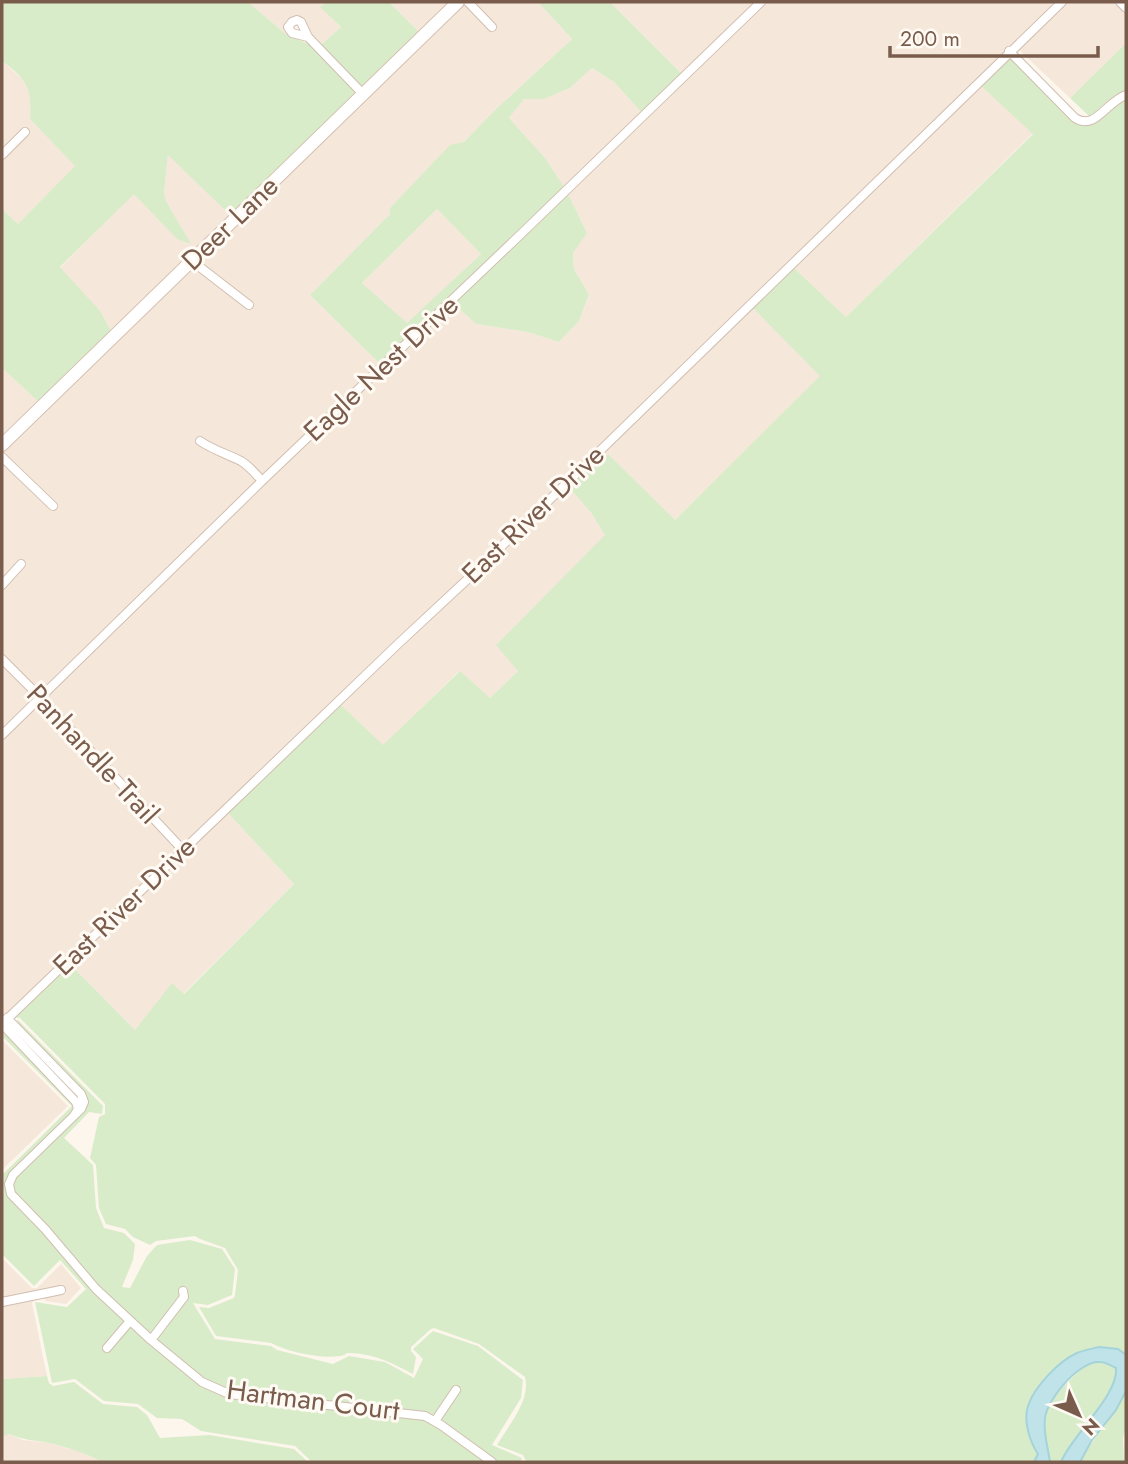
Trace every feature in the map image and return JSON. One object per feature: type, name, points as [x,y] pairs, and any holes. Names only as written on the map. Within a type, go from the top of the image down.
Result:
[{"type":"street","name":"Deer Lane","points":[[2,445],[458,2]]},
{"type":"street","points":[[468,2],[492,27]]},
{"type":"street","name":"Eagle Nest Drive","points":[[2,736],[262,481],[761,2]]},
{"type":"street","name":"East River Drive","points":[[5,1021],[471,576],[1062,2]]},
{"type":"street","points":[[1120,2],[1126,8]]},
{"type":"street","points":[[308,37],[363,94]]},
{"type":"street","points":[[1009,51],[1080,122],[1094,120],[1112,102],[1126,95]]},
{"type":"street","points":[[2,155],[25,132]]},
{"type":"street","points":[[192,261],[249,305]]},
{"type":"street","points":[[200,441],[212,450],[242,462],[262,481]]},
{"type":"street","points":[[2,457],[53,506]]},
{"type":"street","points":[[2,585],[21,564]]},
{"type":"street","name":"Panhandle Trail","points":[[2,659],[183,849]]},
{"type":"street","name":"Hartman Court","points":[[5,1021],[82,1096],[84,1102],[83,1107],[13,1175],[9,1189],[14,1198],[45,1229],[96,1289],[130,1321],[202,1382],[229,1394],[413,1413],[435,1421],[492,1462]]},
{"type":"street","points":[[2,1302],[61,1290]]},
{"type":"street","points":[[151,1340],[184,1297],[183,1291]]},
{"type":"street","points":[[107,1348],[130,1321]]},
{"type":"street","points":[[435,1421],[456,1390]]},
{"type":"shaded area","points":[[248,2],[326,2],[321,7],[341,27],[321,45],[295,17],[288,19],[285,25],[292,37]]},
{"type":"shaded area","points":[[389,2],[452,2],[420,33]]},
{"type":"shaded area","points":[[464,2],[492,32],[497,28],[473,2],[538,2],[572,39],[464,142],[413,185],[390,208],[390,214],[310,295],[379,363],[262,475],[198,437],[195,442],[211,453],[240,465],[257,480],[40,691],[2,654],[2,591],[26,565],[20,559],[2,579],[2,462],[53,511],[58,506],[2,451],[193,266],[251,310],[254,305],[198,261]]},
{"type":"shaded area","points":[[610,2],[755,2],[681,73]]},
{"type":"shaded area","points":[[767,2],[1056,2],[468,573],[182,844],[45,697],[454,304],[476,324],[528,332],[559,342],[579,321],[589,296],[574,269],[573,252],[587,233],[568,194]]},
{"type":"shaded area","points":[[1067,2],[1116,2],[1126,13],[1126,43],[1070,98],[1018,49]]},
{"type":"shaded area","points":[[2,61],[26,82],[31,100],[30,119],[76,166],[18,224],[2,209],[2,160],[30,132],[24,127],[2,149]]},
{"type":"shaded area","points":[[592,68],[614,82],[641,112],[564,187],[546,159],[509,118],[524,99],[544,99],[570,88]]},
{"type":"shaded area","points":[[980,85],[1033,133],[846,317],[793,267]]},
{"type":"shaded area","points":[[168,154],[231,216],[112,333],[60,268],[134,193],[190,243],[164,193]]},
{"type":"shaded area","points":[[437,209],[481,254],[407,324],[362,283]]},
{"type":"shaded area","points":[[753,308],[821,376],[674,521],[608,454],[570,484]]},
{"type":"shaded area","points":[[2,368],[40,403],[2,440]]},
{"type":"shaded area","points":[[568,486],[606,535],[497,644],[518,671],[490,698],[459,671],[383,746],[340,704]]},
{"type":"shaded area","points":[[2,666],[35,696],[2,730]]},
{"type":"shaded area","points":[[40,702],[177,849],[2,1018],[2,741]]},
{"type":"shaded area","points":[[227,812],[294,884],[183,994],[172,984],[135,1030],[70,964]]},
{"type":"shaded area","points":[[2,1040],[68,1106],[2,1170]]},
{"type":"shaded area","points":[[2,1258],[32,1288],[37,1288],[61,1264],[81,1288],[66,1304],[46,1301],[43,1298],[66,1293],[63,1286],[2,1298]]},
{"type":"shaded area","points":[[35,1299],[32,1303],[47,1376],[2,1379],[2,1306]]},
{"type":"shaded area","points":[[9,1434],[23,1440],[50,1443],[81,1452],[103,1462],[2,1462],[2,1437]]},
{"type":"green space","points":[[2,2],[248,2],[287,35],[309,44],[358,94],[231,216],[168,155],[164,193],[166,201],[191,244],[177,239],[134,194],[60,267],[100,311],[112,333],[40,403],[2,368],[2,209],[18,224],[75,166],[30,119],[30,99],[26,85],[2,61]]},
{"type":"green space","points":[[326,2],[389,2],[420,33],[363,89],[321,45],[341,27],[320,7]]},
{"type":"green space","points":[[538,2],[610,2],[681,73],[641,112],[614,82],[592,68],[570,88],[544,99],[524,99],[509,118],[546,159],[564,187],[379,363],[310,295],[390,214],[390,208],[450,145],[464,142],[572,39]],"holes":[[[437,209],[481,254],[407,323],[362,283]]]},
{"type":"green space","points":[[1126,43],[1126,91],[1110,99],[1090,117],[1070,98]]},
{"type":"green space","points":[[1010,57],[1072,121],[1080,125],[1088,126],[1094,123],[1126,99],[1126,1355],[1118,1349],[1099,1347],[1078,1353],[1060,1364],[1040,1385],[1027,1406],[1027,1423],[1032,1444],[1038,1454],[1034,1462],[529,1462],[523,1455],[497,1445],[522,1403],[525,1377],[479,1344],[431,1329],[411,1347],[416,1357],[413,1374],[368,1355],[347,1353],[332,1357],[314,1356],[271,1343],[216,1336],[199,1307],[209,1308],[234,1298],[238,1270],[225,1248],[195,1236],[156,1241],[150,1245],[133,1237],[125,1229],[106,1224],[99,1208],[96,1165],[90,1158],[99,1117],[105,1114],[105,1104],[20,1018],[14,1017],[70,964],[135,1030],[172,983],[184,994],[294,884],[227,812],[340,704],[383,745],[460,671],[490,698],[518,671],[496,645],[605,535],[592,514],[568,486],[608,454],[675,520],[820,376],[753,308],[793,267],[846,317],[1033,134],[980,85]]},
{"type":"green space","points":[[568,194],[587,233],[573,253],[574,269],[589,295],[579,321],[559,342],[528,332],[476,324],[454,304]]},
{"type":"green space","points":[[18,1020],[103,1106],[102,1114],[89,1112],[64,1138],[93,1165],[96,1208],[104,1228],[124,1233],[135,1244],[133,1260],[122,1287],[130,1288],[147,1256],[157,1245],[190,1240],[222,1249],[235,1269],[232,1295],[208,1305],[193,1303],[215,1339],[271,1346],[277,1350],[333,1364],[349,1356],[385,1362],[414,1378],[423,1359],[413,1349],[433,1331],[478,1346],[523,1380],[521,1398],[492,1445],[522,1458],[520,1462],[312,1462],[295,1446],[201,1431],[182,1419],[157,1418],[138,1404],[104,1401],[75,1379],[52,1383],[35,1302],[67,1307],[86,1289],[60,1260],[34,1286],[2,1254],[2,1175],[72,1106],[2,1036]]},
{"type":"green space","points":[[1100,1362],[1116,1368],[1110,1391],[1061,1462],[1050,1462],[1045,1416],[1054,1396],[1086,1364]]},
{"type":"green space","points":[[47,1376],[53,1386],[74,1382],[103,1404],[137,1407],[147,1415],[160,1438],[209,1435],[294,1449],[308,1462],[103,1462],[54,1444],[9,1434],[2,1437],[2,1379]]},
{"type":"green space","points":[[1126,1391],[1124,1462],[1080,1462],[1115,1409]]},
{"type":"water","points":[[1099,1347],[1118,1349],[1126,1355],[1126,1391],[1116,1410],[1092,1440],[1080,1462],[1061,1462],[1074,1440],[1103,1403],[1115,1379],[1116,1368],[1106,1363],[1092,1363],[1083,1367],[1058,1391],[1047,1410],[1045,1429],[1050,1462],[1034,1462],[1038,1454],[1030,1437],[1026,1418],[1031,1399],[1041,1383],[1063,1362],[1077,1353]]}]
